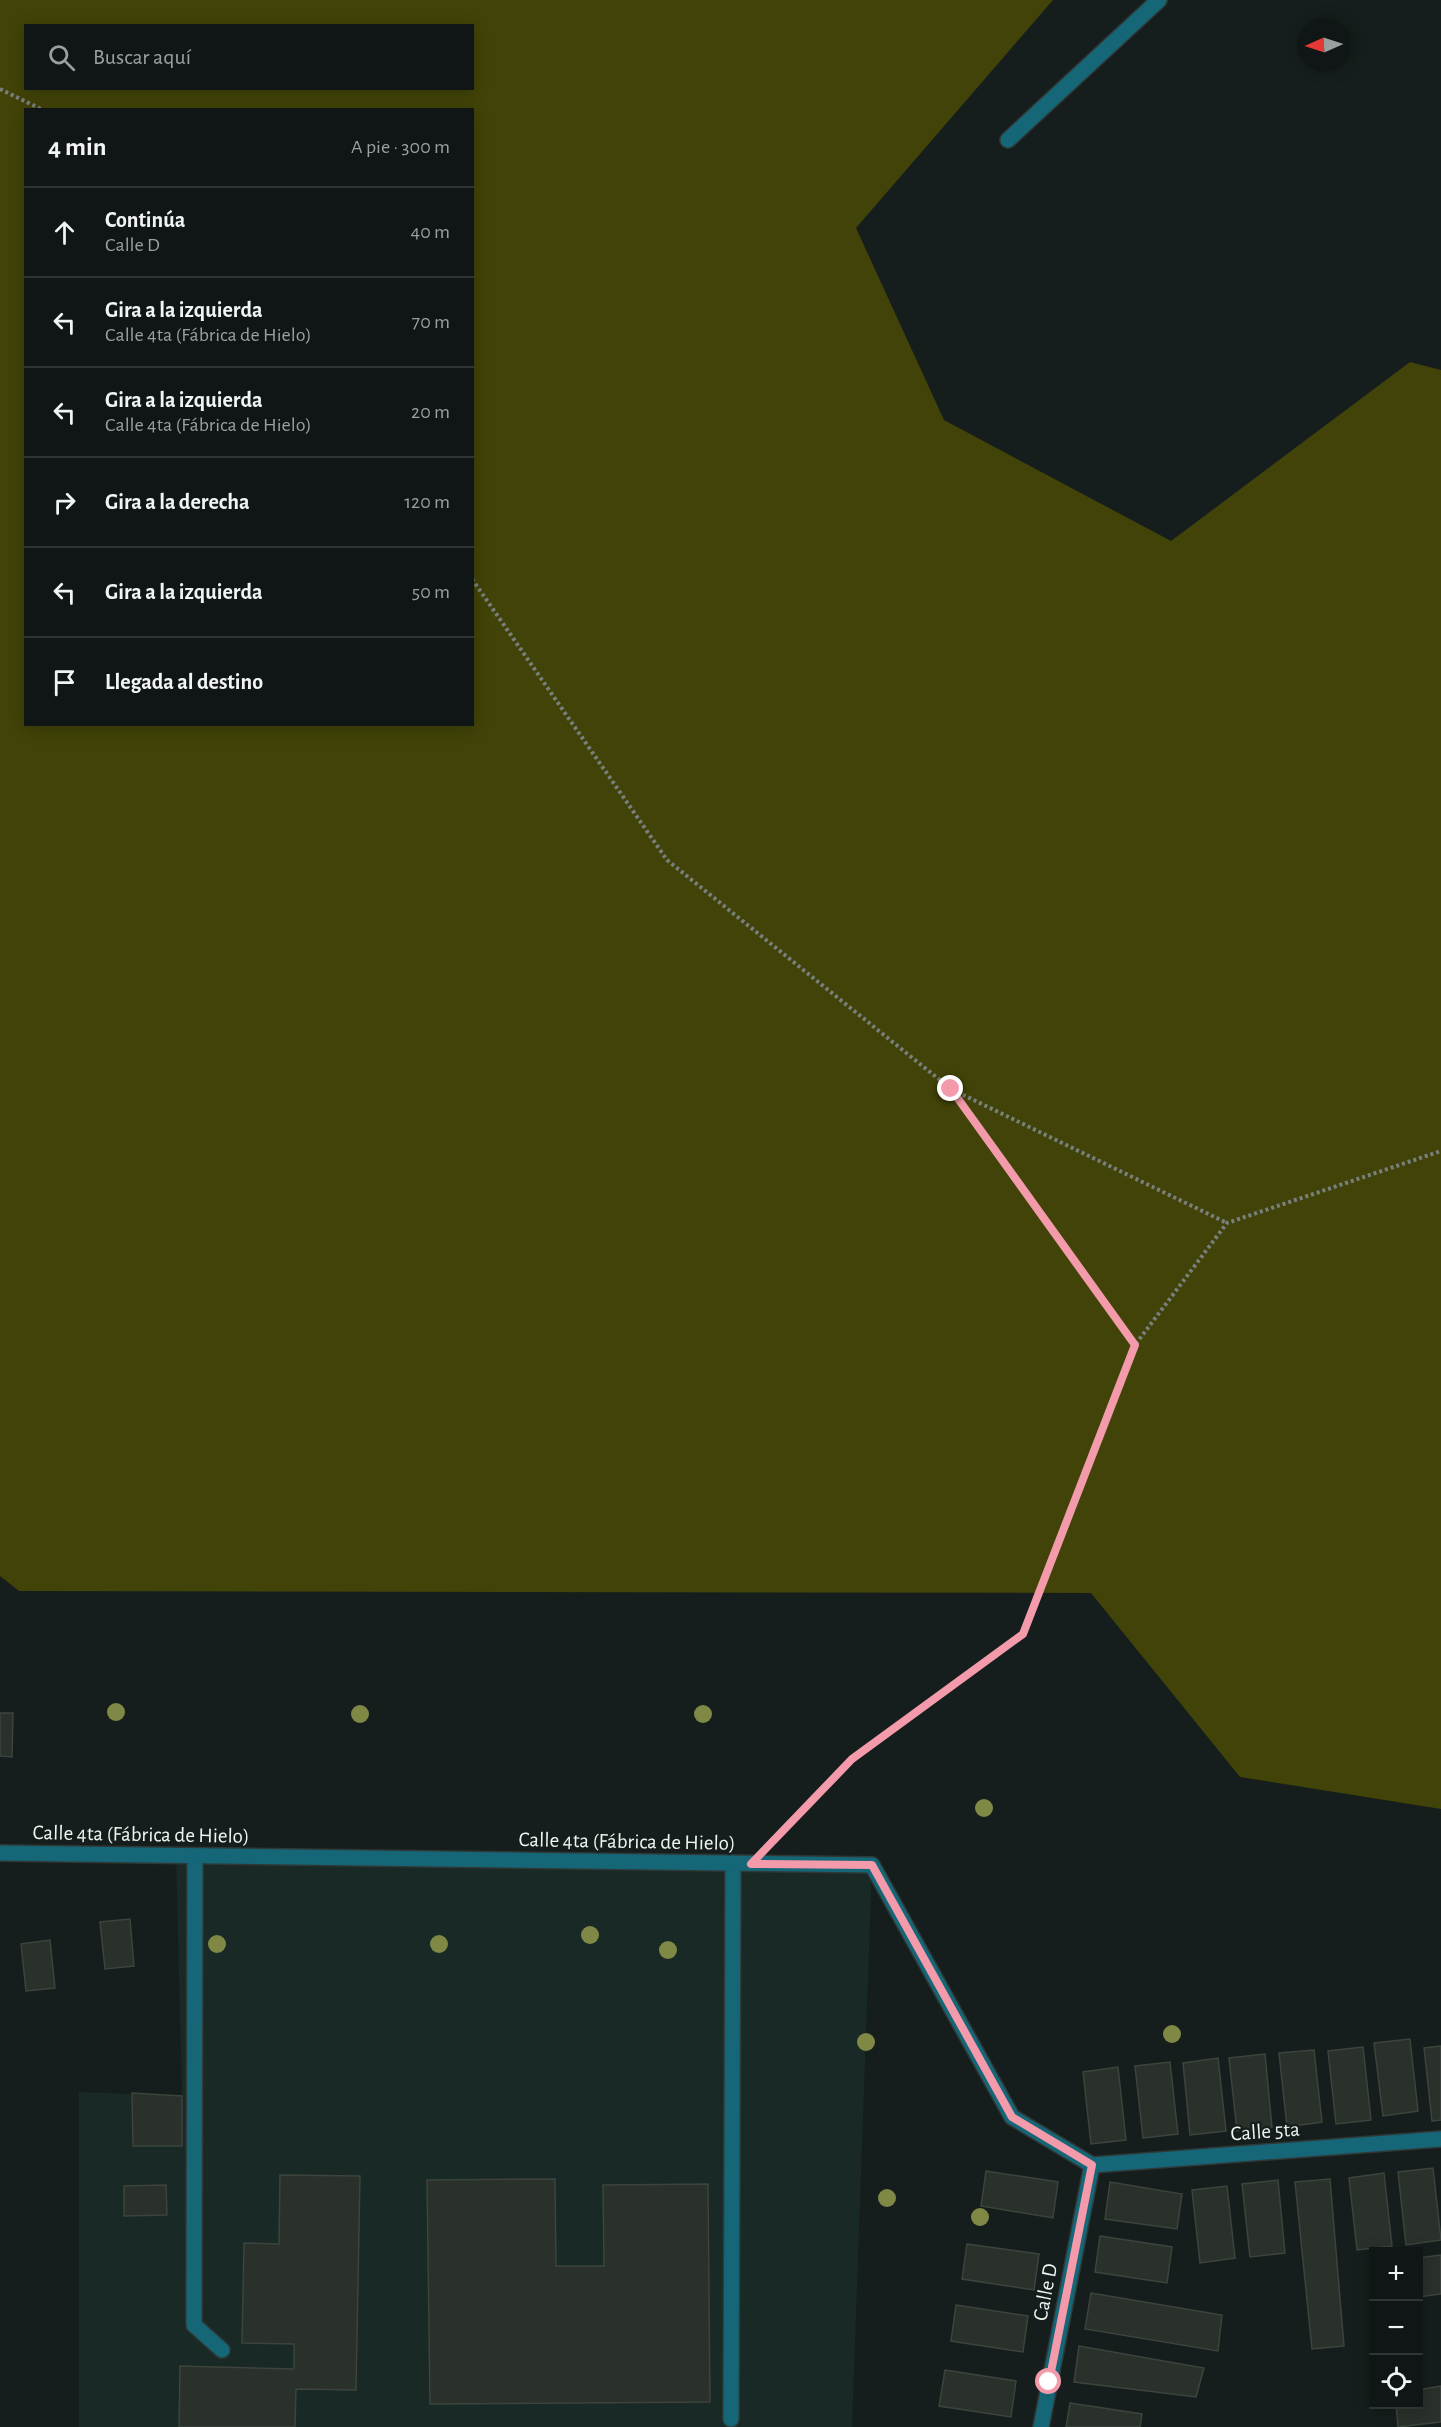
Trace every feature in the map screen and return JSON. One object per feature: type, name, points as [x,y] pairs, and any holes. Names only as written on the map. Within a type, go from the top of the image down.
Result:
[{"type":"street","points":[[1008,140],[1160,0]]},
{"type":"street","name":"Calle 4ta (Fábrica de Hielo)","points":[[0,1853],[872,1865],[1012,2117],[1092,2165]]},
{"type":"street","points":[[195,1856],[194,2325],[222,2350]]},
{"type":"street","points":[[731,2419],[733,1863]]},
{"type":"street","name":"Calle 5ta","points":[[1092,2165],[1441,2139]]},
{"type":"street","name":"Calle D","points":[[1041,2427],[1092,2165]]},
{"type":"path","points":[[0,89],[39,108]]},
{"type":"path","points":[[474,582],[667,860],[951,1089],[1227,1223]]},
{"type":"path","points":[[951,1089],[1135,1345]]},
{"type":"path","points":[[751,1864],[852,1759],[1023,1634],[1135,1345],[1227,1223],[1441,1151]]},
{"type":"shaded area","points":[[0,0],[1053,0],[856,228],[944,420],[1171,541],[1410,362],[1441,370],[1441,1809],[1240,1777],[1091,1593],[19,1591],[0,1576]]},
{"type":"shaded area","points":[[176,1856],[872,1865],[852,2427],[79,2427],[79,2092],[182,2096]]},
{"type":"building","points":[[0,1713],[13,1713],[12,1757],[0,1756]]},
{"type":"building","points":[[130,1919],[134,1966],[105,1969],[100,1922]]},
{"type":"building","points":[[50,1940],[55,1988],[26,1991],[21,1944]]},
{"type":"building","points":[[1410,2039],[1418,2111],[1383,2116],[1374,2043]]},
{"type":"building","points":[[1441,2046],[1441,2120],[1432,2121],[1424,2048]]},
{"type":"building","points":[[1363,2047],[1371,2120],[1336,2124],[1328,2051]]},
{"type":"building","points":[[1314,2050],[1322,2122],[1287,2127],[1279,2053]]},
{"type":"building","points":[[1265,2054],[1272,2127],[1237,2131],[1229,2058]]},
{"type":"building","points":[[1218,2058],[1226,2131],[1190,2135],[1183,2063]]},
{"type":"building","points":[[1170,2062],[1178,2134],[1143,2138],[1135,2066]]},
{"type":"building","points":[[1118,2067],[1126,2140],[1091,2144],[1083,2072]]},
{"type":"building","points":[[132,2093],[182,2096],[182,2146],[133,2146]]},
{"type":"building","points":[[1433,2168],[1441,2240],[1406,2245],[1398,2172]]},
{"type":"building","points":[[986,2171],[1058,2182],[1053,2218],[981,2206]]},
{"type":"building","points":[[1384,2173],[1392,2246],[1357,2250],[1349,2178]]},
{"type":"building","points":[[280,2175],[360,2176],[356,2390],[296,2389],[295,2427],[179,2427],[180,2366],[294,2369],[294,2344],[242,2343],[244,2243],[279,2244]]},
{"type":"building","points":[[555,2179],[556,2266],[604,2266],[603,2185],[708,2184],[710,2402],[430,2404],[427,2180]]},
{"type":"building","points":[[1330,2179],[1344,2346],[1312,2349],[1295,2182]]},
{"type":"building","points":[[1278,2180],[1285,2253],[1250,2257],[1242,2184]]},
{"type":"building","points":[[1110,2182],[1182,2194],[1177,2229],[1105,2219]]},
{"type":"building","points":[[166,2185],[167,2215],[124,2216],[124,2186]]},
{"type":"building","points":[[1227,2186],[1235,2258],[1200,2263],[1192,2190]]},
{"type":"building","points":[[1100,2236],[1172,2247],[1167,2283],[1095,2272]]},
{"type":"building","points":[[967,2244],[1039,2254],[1034,2290],[962,2279]]},
{"type":"building","points":[[1441,2255],[1441,2294],[1423,2296],[1423,2257]]},
{"type":"building","points":[[1091,2293],[1222,2315],[1218,2351],[1085,2329]]},
{"type":"building","points":[[956,2305],[1028,2316],[1023,2352],[951,2341]]},
{"type":"building","points":[[1079,2346],[1204,2368],[1196,2397],[1074,2382]]},
{"type":"building","points":[[945,2370],[1016,2381],[1011,2417],[939,2406]]},
{"type":"building","points":[[1441,2386],[1441,2422],[1398,2427],[1396,2409],[1423,2409],[1423,2389]]},
{"type":"building","points":[[1070,2403],[1142,2414],[1140,2427],[1066,2427]]},
{"type":"route","points":[[951,1089],[1135,1345],[1023,1634],[852,1759],[751,1864],[872,1865],[1012,2117],[1092,2165],[1049,2382]]}]
